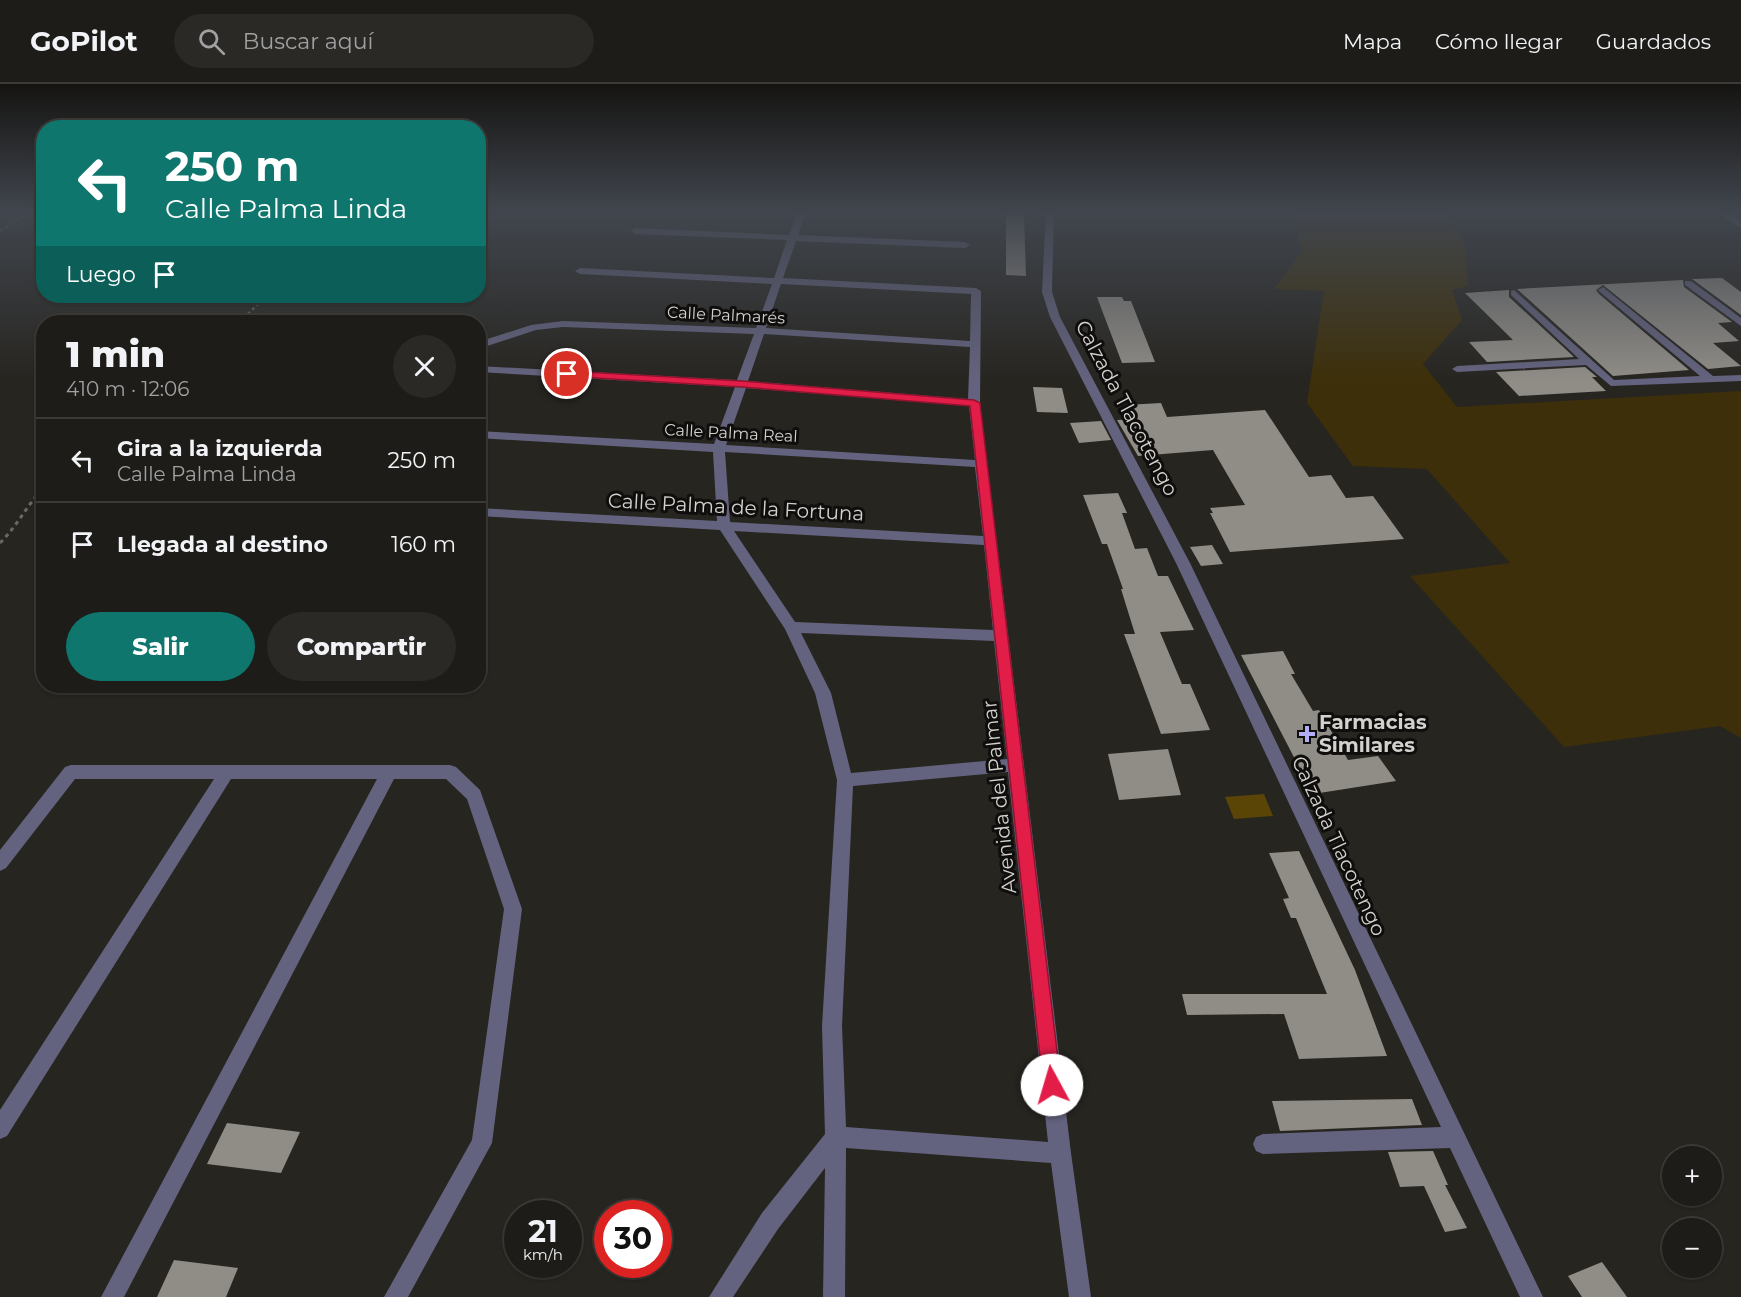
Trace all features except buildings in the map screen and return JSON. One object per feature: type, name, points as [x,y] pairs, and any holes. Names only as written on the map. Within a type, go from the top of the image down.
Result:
[{"type":"street","points":[[784,268],[719,448],[724,526],[791,627],[823,693],[844,780],[832,1026],[836,1137],[834,1297]]},
{"type":"street","name":"Calzada Tlacotengo","points":[[1048,268],[1047,292],[1055,317],[1168,531],[1532,1297]]},
{"type":"street","points":[[580,271],[780,280]]},
{"type":"street","name":"Avenida del Palmar","points":[[780,280],[976,291],[974,403],[1060,1153],[1080,1297]]},
{"type":"street","points":[[1688,283],[1741,323]]},
{"type":"street","points":[[1603,290],[1709,378]]},
{"type":"street","points":[[1514,293],[1611,383],[1709,378],[1740,379]]},
{"type":"street","name":"Calle Palmarés","points":[[486,343],[535,327],[563,324],[761,331],[975,344]]},
{"type":"street","points":[[1457,369],[1588,362]]},
{"type":"street","points":[[486,369],[742,384],[974,403]]},
{"type":"street","name":"Calle Palma Real","points":[[486,434],[982,464]]},
{"type":"street","name":"Calle Palma de la Fortuna","points":[[486,512],[991,541]]},
{"type":"street","points":[[791,627],[1002,636]]},
{"type":"street","points":[[844,780],[1017,765]]},
{"type":"street","points":[[0,863],[71,772],[450,772],[474,795],[513,909],[482,1143],[395,1297]]},
{"type":"street","points":[[0,1129],[227,772]]},
{"type":"street","points":[[112,1297],[389,772]]},
{"type":"street","points":[[836,1137],[1060,1153]]},
{"type":"street","points":[[720,1297],[770,1221],[836,1137]]},
{"type":"street","points":[[1263,1144],[1454,1137]]},
{"type":"path","points":[[247,315],[259,303]]},
{"type":"path","points":[[0,543],[17,526],[36,496]]},
{"type":"shaded area","points":[[1290,268],[1466,268],[1468,286],[1452,290],[1462,320],[1423,364],[1457,407],[1741,391],[1741,738],[1720,726],[1564,747],[1410,576],[1510,563],[1427,469],[1353,466],[1307,403],[1324,291],[1274,289]]},
{"type":"shaded area","points":[[1264,794],[1273,816],[1234,819],[1225,797]]},
{"type":"place","name":"Farmacias Similares","points":[[1307,734]]},
{"type":"route","points":[[567,374],[742,384],[974,403],[1052,1085]]}]
